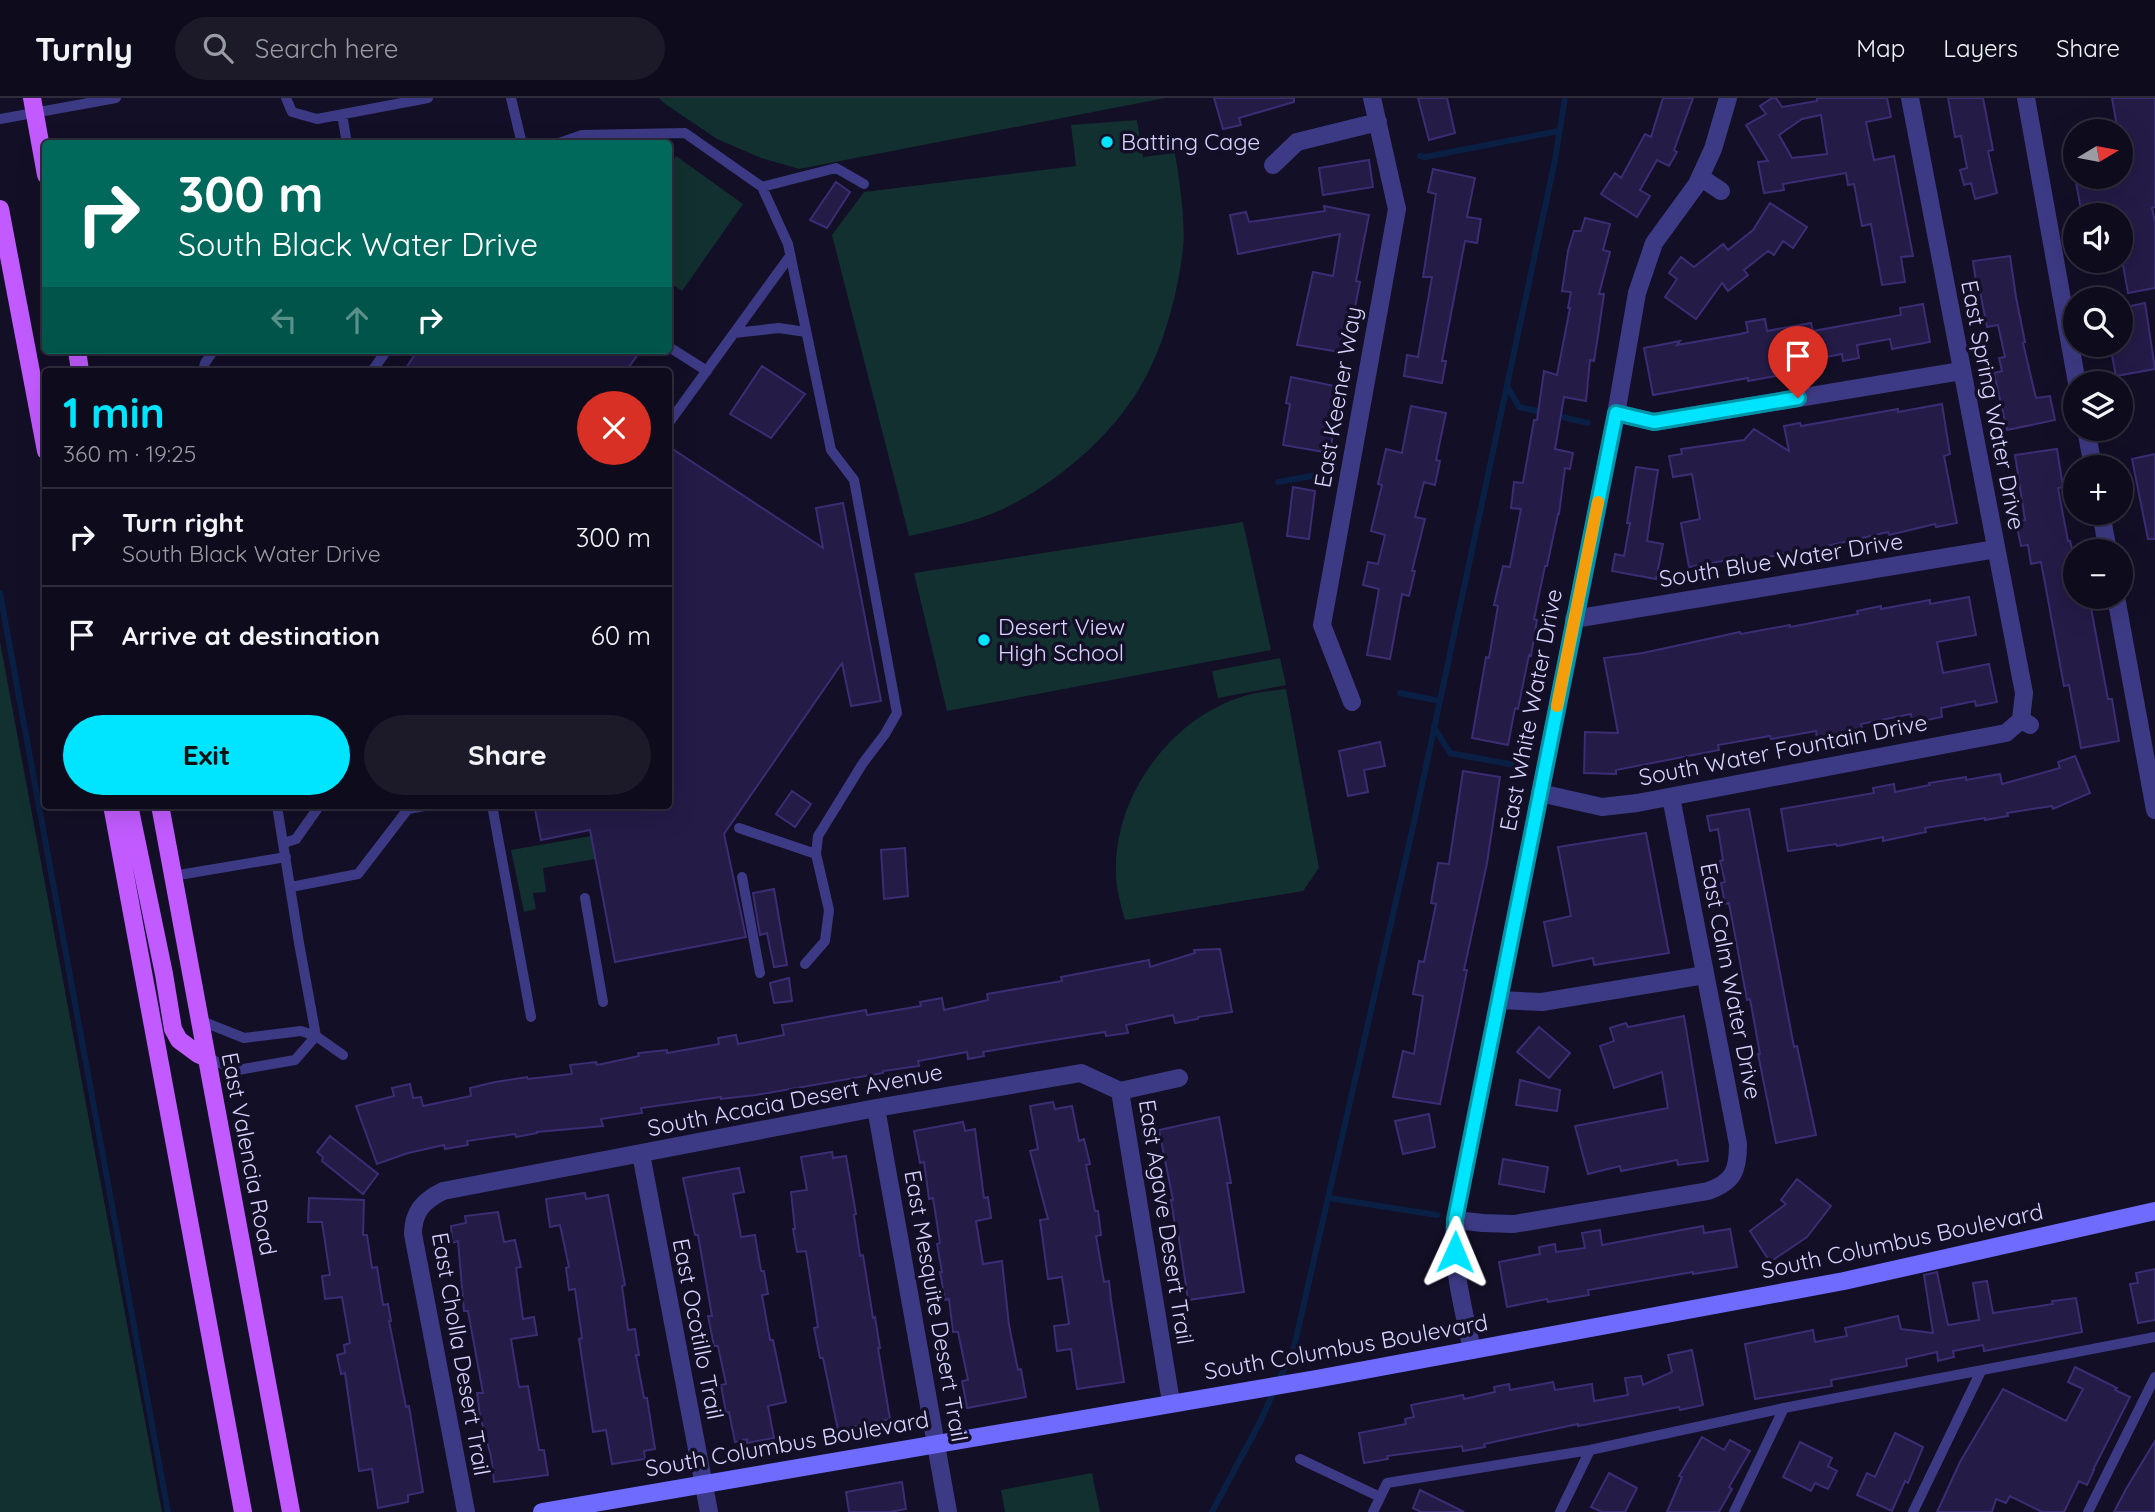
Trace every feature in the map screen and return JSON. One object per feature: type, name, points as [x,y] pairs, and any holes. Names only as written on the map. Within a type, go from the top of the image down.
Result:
[{"type":"main road","points":[[33,105],[42,154]]},
{"type":"main road","points":[[0,209],[42,430]]},
{"type":"main road","points":[[113,809],[243,1512]]},
{"type":"main road","points":[[130,809],[173,1029],[179,1040],[198,1055],[207,1058]]},
{"type":"main road","name":"East Valencia Road","points":[[161,809],[291,1512]]},
{"type":"street","name":"East Keener Way","points":[[1352,702],[1322,625],[1396,209],[1372,98]]},
{"type":"street","name":"East White Water Drive","points":[[1472,1350],[1456,1270],[1455,1220],[1616,413],[1637,293],[1654,243],[1700,177],[1713,149],[1728,98]]},
{"type":"street","name":"East Spring Water Drive","points":[[1910,98],[2024,693],[2026,722]]},
{"type":"street","points":[[2026,98],[2075,371]]},
{"type":"street","points":[[1273,165],[1297,142],[1378,122]]},
{"type":"street","points":[[1700,177],[1721,191]]},
{"type":"street","points":[[1616,413],[1654,422],[1961,371]]},
{"type":"street","name":"South Blue Water Drive","points":[[1574,619],[1996,549]]},
{"type":"street","points":[[2118,609],[2155,810]]},
{"type":"street","name":"South Water Fountain Drive","points":[[1539,793],[1602,807],[1671,797],[2006,733],[2026,722]]},
{"type":"street","name":"East Calm Water Drive","points":[[1455,1220],[1494,1224],[1527,1222],[1708,1191],[1740,1178],[1738,1144],[1671,797]]},
{"type":"street","points":[[1499,1000],[1542,1002],[1705,975]]},
{"type":"street","name":"South Acacia Desert Avenue","points":[[415,1201],[443,1191],[876,1108],[1081,1073],[1120,1091]]},
{"type":"street","points":[[1120,1091],[1179,1077]]},
{"type":"street","name":"East Agave Desert Trail","points":[[1120,1091],[1171,1402]]},
{"type":"street","name":"East Mesquite Desert Trail","points":[[876,1108],[948,1512]]},
{"type":"street","name":"East Ocotillo Trail","points":[[641,1154],[709,1512]]},
{"type":"street","name":"East Cholla Desert Trail","points":[[415,1201],[413,1234],[466,1512]]},
{"type":"street","name":"South Columbus Boulevard","points":[[542,1512],[1316,1379],[1844,1281],[2155,1211]]},
{"type":"lane","points":[[0,119],[33,105],[116,98]]},
{"type":"lane","points":[[286,98],[292,112],[317,119],[428,98]]},
{"type":"lane","points":[[511,98],[521,140]]},
{"type":"lane","points":[[342,114],[346,140]]},
{"type":"lane","points":[[568,140],[582,135],[685,134],[762,187],[788,244],[831,450],[854,480],[897,713],[886,734],[863,763],[818,835],[816,854],[829,910],[825,941],[805,964]]},
{"type":"lane","points":[[762,187],[835,168],[864,184]]},
{"type":"lane","points":[[672,419],[790,256]]},
{"type":"lane","points":[[734,333],[779,328],[806,332]]},
{"type":"lane","points":[[672,349],[707,371]]},
{"type":"lane","points":[[278,809],[316,1036]]},
{"type":"lane","points":[[284,843],[296,839],[317,809]]},
{"type":"lane","points":[[291,887],[358,874],[408,809]]},
{"type":"lane","points":[[493,809],[531,1017]]},
{"type":"lane","points":[[739,828],[816,854]]},
{"type":"lane","points":[[173,876],[286,857]]},
{"type":"lane","points":[[742,877],[760,973]]},
{"type":"lane","points":[[585,898],[604,1002]]},
{"type":"lane","points":[[199,1020],[244,1038],[301,1031],[316,1036],[343,1055]]},
{"type":"lane","points":[[207,1058],[238,1070],[295,1060],[316,1036]]},
{"type":"lane","points":[[1373,1512],[1387,1483],[1590,1450],[1784,1408],[2155,1338]]},
{"type":"lane","points":[[1913,1512],[1981,1371]]},
{"type":"lane","points":[[2088,1512],[2155,1377]]},
{"type":"lane","points":[[1734,1512],[1784,1408]]},
{"type":"lane","points":[[1560,1512],[1590,1450]]},
{"type":"lane","points":[[1300,1459],[1380,1497]]},
{"type":"green space","points":[[659,98],[1165,98],[799,169],[761,158],[717,139]]},
{"type":"green space","points":[[1137,120],[1143,157],[1175,153],[1184,226],[1181,266],[1173,303],[1148,374],[1127,408],[1096,443],[1041,488],[990,515],[909,536],[832,235],[864,192],[1076,166],[1071,125]]},
{"type":"green space","points":[[676,156],[743,204],[682,291],[672,285],[672,162]]},
{"type":"green space","points":[[1243,522],[1271,650],[947,711],[914,573]]},
{"type":"green space","points":[[0,642],[162,1512],[0,1512]]},
{"type":"green space","points":[[1280,658],[1286,685],[1218,698],[1212,671]]},
{"type":"green space","points":[[1286,689],[1319,868],[1303,891],[1125,920],[1116,880],[1119,838],[1126,811],[1153,762],[1172,740],[1194,721],[1218,707],[1249,695]]},
{"type":"green space","points":[[591,836],[595,859],[543,868],[546,892],[533,893],[536,909],[524,912],[511,850]]},
{"type":"green space","points":[[1092,1473],[1100,1512],[1005,1512],[1001,1490]]},
{"type":"building","points":[[1214,98],[1294,98],[1294,102],[1239,118],[1241,125],[1223,129]]},
{"type":"building","points":[[1418,98],[1447,98],[1455,133],[1429,140]]},
{"type":"building","points":[[1663,98],[1693,98],[1674,150],[1677,152],[1669,166],[1657,160],[1640,190],[1650,196],[1637,217],[1601,194],[1615,173],[1621,178],[1645,134],[1651,137]]},
{"type":"building","points":[[1772,98],[1776,98],[1782,107],[1817,101],[1817,98],[1887,98],[1891,117],[1866,122],[1874,160],[1894,156],[1913,256],[1901,257],[1905,282],[1882,285],[1871,224],[1862,226],[1854,184],[1848,185],[1846,173],[1783,184],[1784,190],[1764,193],[1758,162],[1768,161],[1746,125],[1766,114],[1760,106]],"holes":[[[1821,115],[1827,154],[1792,158],[1779,135],[1802,119]]]},
{"type":"building","points":[[1948,98],[1983,98],[1993,150],[1988,151],[1997,193],[1975,199],[1971,183],[1964,185],[1960,170],[1967,168],[1961,136],[1955,137]]},
{"type":"building","points":[[2112,98],[2155,98],[2155,207],[2152,208],[2155,222],[2155,288],[2133,292],[2133,287],[2127,287],[2124,273],[2133,273],[2133,203],[2080,203],[2077,189],[2133,189],[2133,119],[2116,119]]},
{"type":"building","points":[[1369,160],[1373,187],[1323,195],[1319,168]]},
{"type":"building","points":[[1433,169],[1475,178],[1467,217],[1481,219],[1477,243],[1465,241],[1442,361],[1446,361],[1442,383],[1404,376],[1407,355],[1418,357],[1432,277],[1423,277],[1436,194],[1428,192]]},
{"type":"building","points":[[836,182],[850,192],[827,228],[810,220]]},
{"type":"building","points":[[1770,203],[1807,227],[1793,248],[1783,241],[1774,255],[1768,251],[1744,270],[1748,275],[1728,291],[1722,283],[1696,319],[1665,297],[1677,279],[1669,273],[1681,257],[1694,267],[1723,244],[1728,250],[1753,230]]},
{"type":"building","points":[[1324,206],[1369,215],[1356,281],[1360,282],[1346,353],[1297,345],[1313,272],[1333,276],[1340,234],[1238,254],[1230,215],[1246,212],[1249,222],[1325,211]]},
{"type":"building","points":[[1585,218],[1610,224],[1603,250],[1610,252],[1599,294],[1604,294],[1597,342],[1594,361],[1590,360],[1586,401],[1564,397],[1555,449],[1573,453],[1570,469],[1565,468],[1559,514],[1534,619],[1537,620],[1531,656],[1529,655],[1518,709],[1515,708],[1508,745],[1472,738],[1498,606],[1494,605],[1503,566],[1510,567],[1521,509],[1511,508],[1514,482],[1523,483],[1534,420],[1537,420],[1544,371],[1557,375],[1570,308],[1571,292],[1562,291],[1568,251],[1574,231],[1581,231]]},
{"type":"building","points":[[2010,256],[2025,342],[2023,343],[2036,398],[2050,396],[2055,420],[2007,430],[1994,373],[2002,371],[1999,358],[2005,357],[1998,325],[1987,327],[1973,261]]},
{"type":"building","points":[[2145,303],[2155,369],[2133,373],[2115,371],[2112,357],[2133,357],[2133,306]]},
{"type":"building","points":[[1923,304],[1930,342],[1892,349],[1890,339],[1857,345],[1859,358],[1843,361],[1842,354],[1775,367],[1776,376],[1748,381],[1748,378],[1653,395],[1644,348],[1740,334],[1748,332],[1746,322],[1765,319],[1767,331],[1811,323],[1813,331],[1901,315],[1900,308]]},
{"type":"building","points":[[415,354],[638,354],[628,368],[406,368]]},
{"type":"building","points":[[762,366],[805,394],[771,438],[730,414]]},
{"type":"building","points":[[1291,377],[1339,387],[1331,421],[1335,421],[1330,453],[1283,445],[1290,404],[1286,403]]},
{"type":"building","points":[[1942,404],[1950,454],[1944,456],[1957,523],[1936,527],[1935,524],[1889,535],[1888,532],[1827,546],[1827,550],[1740,562],[1739,558],[1689,567],[1681,523],[1700,519],[1692,474],[1673,477],[1669,456],[1682,454],[1681,449],[1744,440],[1754,429],[1789,451],[1784,426],[1800,423],[1801,426]]},
{"type":"building","points":[[1411,406],[1446,413],[1436,460],[1440,461],[1435,485],[1424,482],[1415,517],[1425,519],[1412,571],[1415,571],[1409,596],[1402,594],[1390,659],[1367,655],[1379,589],[1363,585],[1368,562],[1378,564],[1385,535],[1371,531],[1382,485],[1378,484],[1386,449],[1402,453]]},
{"type":"building","points":[[672,449],[823,548],[816,508],[843,503],[881,701],[851,706],[842,663],[724,834],[746,937],[615,962],[590,830],[541,840],[535,809],[672,809]]},
{"type":"building","points":[[2057,449],[2063,487],[2058,488],[2068,539],[2063,539],[2063,609],[2091,609],[2108,699],[2112,699],[2119,741],[2081,748],[2069,685],[2064,686],[2041,562],[2031,564],[2028,545],[2021,546],[2016,522],[2025,520],[2015,455]]},
{"type":"building","points":[[2155,454],[2155,539],[2148,539],[2133,459]]},
{"type":"building","points":[[1636,467],[1658,470],[1647,541],[1663,544],[1656,579],[1612,571],[1615,554],[1624,556]]},
{"type":"building","points":[[1293,487],[1315,491],[1309,539],[1287,536]]},
{"type":"building","points":[[1969,597],[1976,635],[1937,642],[1943,673],[1989,664],[1997,702],[1976,706],[1975,701],[1941,708],[1942,717],[1912,723],[1911,714],[1861,724],[1863,732],[1817,740],[1816,731],[1771,739],[1770,736],[1718,745],[1719,750],[1616,770],[1616,774],[1584,773],[1585,732],[1618,733],[1604,658],[1643,653],[1740,632],[1790,627],[1858,614],[1857,611],[1881,606],[1881,609],[1930,600],[1930,604]]},
{"type":"building","points":[[1380,742],[1385,766],[1364,770],[1368,792],[1348,796],[1339,751]]},
{"type":"building","points":[[2075,756],[2090,793],[2053,809],[2052,806],[2007,813],[2008,816],[1985,820],[1925,828],[1926,832],[1883,841],[1883,837],[1837,846],[1788,851],[1781,809],[1874,793],[1873,788],[1894,784],[1895,792],[1930,785],[1929,783],[2000,774],[2002,784],[2060,768],[2058,762]]},
{"type":"building","points":[[1463,771],[1500,777],[1487,863],[1440,1104],[1393,1097],[1403,1051],[1414,1054],[1423,996],[1413,994],[1419,961],[1424,962],[1436,904],[1431,903],[1438,863],[1449,864]]},
{"type":"building","points":[[792,791],[811,804],[795,827],[776,814]]},
{"type":"building","points":[[1749,809],[1794,1047],[1797,1046],[1816,1135],[1776,1143],[1750,999],[1747,1000],[1729,903],[1725,904],[1721,883],[1725,882],[1720,861],[1723,860],[1718,829],[1710,831],[1707,816]]},
{"type":"building","points":[[1646,833],[1669,953],[1594,965],[1593,958],[1553,966],[1544,922],[1571,916],[1558,847]]},
{"type":"building","points":[[905,848],[908,896],[884,899],[881,850]]},
{"type":"building","points":[[774,889],[787,965],[774,967],[767,933],[760,935],[753,893]]},
{"type":"building","points":[[1220,949],[1232,1012],[1175,1023],[1173,1015],[1126,1025],[1128,1033],[1106,1036],[1105,1032],[1023,1045],[983,1052],[984,1056],[968,1059],[967,1052],[918,1061],[919,1066],[756,1095],[641,1108],[642,1113],[601,1119],[603,1126],[467,1141],[468,1145],[445,1149],[444,1145],[408,1153],[377,1164],[356,1106],[394,1096],[392,1088],[410,1084],[413,1098],[421,1097],[423,1106],[471,1096],[470,1088],[495,1082],[572,1074],[570,1065],[596,1062],[597,1065],[639,1056],[638,1053],[667,1050],[667,1053],[719,1044],[718,1038],[736,1035],[738,1044],[784,1035],[782,1025],[866,1010],[867,1015],[921,1006],[920,1002],[942,998],[944,1010],[988,1000],[987,994],[1062,981],[1061,977],[1149,960],[1150,967],[1195,953],[1194,950]]},
{"type":"building","points":[[789,978],[792,1001],[774,1003],[770,983]]},
{"type":"building","points":[[1684,1016],[1708,1161],[1678,1165],[1677,1160],[1621,1171],[1620,1166],[1588,1174],[1575,1126],[1668,1108],[1662,1072],[1614,1088],[1600,1046],[1614,1041],[1610,1028],[1626,1023],[1628,1027]]},
{"type":"building","points":[[1539,1027],[1570,1053],[1549,1078],[1517,1052]]},
{"type":"building","points":[[1520,1080],[1560,1090],[1557,1111],[1516,1105]]},
{"type":"building","points":[[1053,1102],[1055,1109],[1072,1106],[1079,1141],[1084,1139],[1090,1164],[1086,1165],[1101,1235],[1096,1236],[1104,1282],[1109,1281],[1124,1382],[1077,1389],[1071,1349],[1057,1351],[1054,1326],[1069,1324],[1062,1277],[1048,1279],[1040,1220],[1048,1219],[1030,1151],[1038,1149],[1030,1106]]},
{"type":"building","points":[[1429,1114],[1435,1147],[1403,1154],[1395,1121]]},
{"type":"building","points":[[1219,1117],[1231,1183],[1227,1183],[1244,1292],[1188,1300],[1159,1130]]},
{"type":"building","points":[[963,1122],[965,1131],[975,1129],[984,1198],[988,1197],[991,1218],[976,1221],[983,1264],[1002,1261],[1009,1325],[1026,1397],[967,1408],[962,1381],[968,1380],[958,1332],[953,1332],[949,1299],[945,1300],[933,1198],[929,1199],[924,1162],[920,1163],[914,1131]]},
{"type":"building","points":[[330,1136],[378,1174],[363,1194],[322,1161],[323,1157],[317,1152]]},
{"type":"building","points":[[832,1152],[833,1158],[846,1156],[860,1256],[863,1255],[873,1318],[875,1317],[890,1419],[838,1430],[814,1328],[818,1327],[806,1251],[797,1252],[791,1192],[807,1190],[801,1157]]},
{"type":"building","points":[[1503,1159],[1548,1167],[1544,1192],[1499,1184]]},
{"type":"building","points":[[739,1168],[744,1192],[733,1194],[741,1237],[755,1235],[768,1294],[762,1295],[770,1340],[773,1340],[786,1402],[768,1406],[774,1438],[747,1443],[747,1439],[735,1442],[729,1412],[726,1413],[721,1385],[726,1384],[718,1346],[714,1346],[708,1316],[712,1316],[698,1235],[695,1235],[683,1178]]},
{"type":"building","points":[[1797,1179],[1831,1206],[1807,1237],[1770,1262],[1750,1231],[1786,1204],[1781,1200]]},
{"type":"building","points":[[585,1193],[586,1199],[608,1195],[625,1285],[622,1286],[628,1330],[635,1329],[639,1355],[636,1355],[644,1398],[647,1398],[655,1449],[644,1451],[645,1459],[612,1464],[606,1430],[593,1432],[579,1339],[582,1338],[575,1289],[569,1290],[566,1268],[569,1267],[560,1225],[550,1227],[546,1199]]},
{"type":"building","points":[[309,1198],[364,1200],[363,1235],[367,1235],[372,1268],[377,1267],[383,1305],[388,1304],[389,1321],[406,1407],[409,1406],[423,1492],[408,1495],[408,1502],[378,1508],[372,1469],[359,1471],[345,1373],[341,1374],[337,1355],[345,1353],[344,1345],[350,1343],[342,1297],[325,1299],[322,1276],[330,1275],[322,1222],[308,1222]]},
{"type":"building","points":[[498,1212],[504,1242],[515,1240],[521,1267],[516,1268],[523,1319],[534,1317],[537,1335],[511,1339],[519,1387],[528,1386],[539,1450],[544,1450],[548,1475],[494,1482],[477,1393],[483,1393],[468,1311],[464,1311],[458,1241],[452,1243],[451,1226],[466,1223],[465,1216]]},
{"type":"building","points":[[1703,1226],[1704,1233],[1730,1229],[1737,1267],[1588,1290],[1589,1295],[1548,1302],[1547,1299],[1507,1307],[1499,1262],[1540,1254],[1539,1247],[1555,1244],[1556,1252],[1585,1248],[1582,1233],[1600,1230],[1602,1245]]},
{"type":"building","points":[[2155,1269],[2155,1320],[2138,1323],[2130,1284],[2138,1283],[2136,1273]]},
{"type":"building","points":[[1937,1272],[1948,1325],[1979,1320],[1973,1283],[1987,1281],[1993,1313],[2076,1298],[2082,1332],[1984,1351],[1983,1345],[1953,1351],[1954,1357],[1938,1361],[1937,1352],[1906,1359],[1907,1366],[1831,1380],[1832,1386],[1755,1399],[1745,1344],[1813,1330],[1815,1342],[1847,1336],[1845,1328],[1898,1316],[1901,1329],[1933,1333],[1924,1275]]},
{"type":"building","points":[[1692,1350],[1703,1405],[1578,1424],[1463,1451],[1462,1446],[1387,1456],[1388,1459],[1364,1463],[1359,1433],[1406,1424],[1405,1419],[1414,1417],[1411,1405],[1463,1395],[1464,1399],[1495,1392],[1494,1387],[1509,1384],[1510,1390],[1553,1382],[1555,1390],[1592,1384],[1594,1401],[1628,1395],[1625,1378],[1641,1376],[1643,1385],[1672,1372],[1668,1355]]},
{"type":"building","points":[[2075,1367],[2130,1397],[2087,1485],[2079,1481],[2064,1512],[2042,1512],[2010,1496],[2006,1503],[1996,1499],[1992,1512],[1937,1512],[1960,1462],[2003,1389],[2066,1421],[2083,1389],[2068,1382]]},
{"type":"building","points":[[1895,1433],[1923,1447],[1908,1483],[1905,1481],[1892,1511],[1857,1495],[1867,1473],[1875,1477]]},
{"type":"building","points":[[1702,1437],[1724,1450],[1730,1440],[1750,1451],[1729,1487],[1732,1489],[1719,1512],[1667,1512],[1682,1477],[1679,1476]]},
{"type":"building","points":[[2155,1441],[2155,1512],[2114,1512],[2126,1489]]},
{"type":"building","points":[[1800,1442],[1832,1458],[1828,1466],[1837,1471],[1828,1489],[1815,1483],[1811,1491],[1783,1477]]},
{"type":"building","points":[[1609,1473],[1637,1488],[1625,1512],[1602,1512],[1591,1507]]},
{"type":"building","points":[[902,1482],[906,1509],[890,1512],[849,1512],[846,1492]]},
{"type":"building","points":[[1420,1490],[1464,1512],[1421,1512],[1413,1508]]},
{"type":"waterway","points":[[1212,1512],[1260,1422],[1294,1347],[1415,818],[1555,160],[1565,98]]},
{"type":"waterway","points":[[1420,156],[1559,131]]},
{"type":"waterway","points":[[1507,386],[1519,407],[1588,423]]},
{"type":"waterway","points":[[1278,482],[1333,472]]},
{"type":"waterway","points":[[0,593],[168,1512]]},
{"type":"waterway","points":[[1400,693],[1440,701]]},
{"type":"waterway","points":[[1434,727],[1450,753],[1525,767]]},
{"type":"waterway","points":[[1329,1198],[1437,1215]]},
{"type":"slow traffic","points":[[1557,706],[1598,502]]},
{"type":"place","name":"Batting Cage","points":[[1107,142]]},
{"type":"place","name":"Desert View High School","points":[[984,640]]},
{"type":"route","points":[[1455,1252],[1455,1220],[1616,413],[1654,422],[1798,398]]}]
